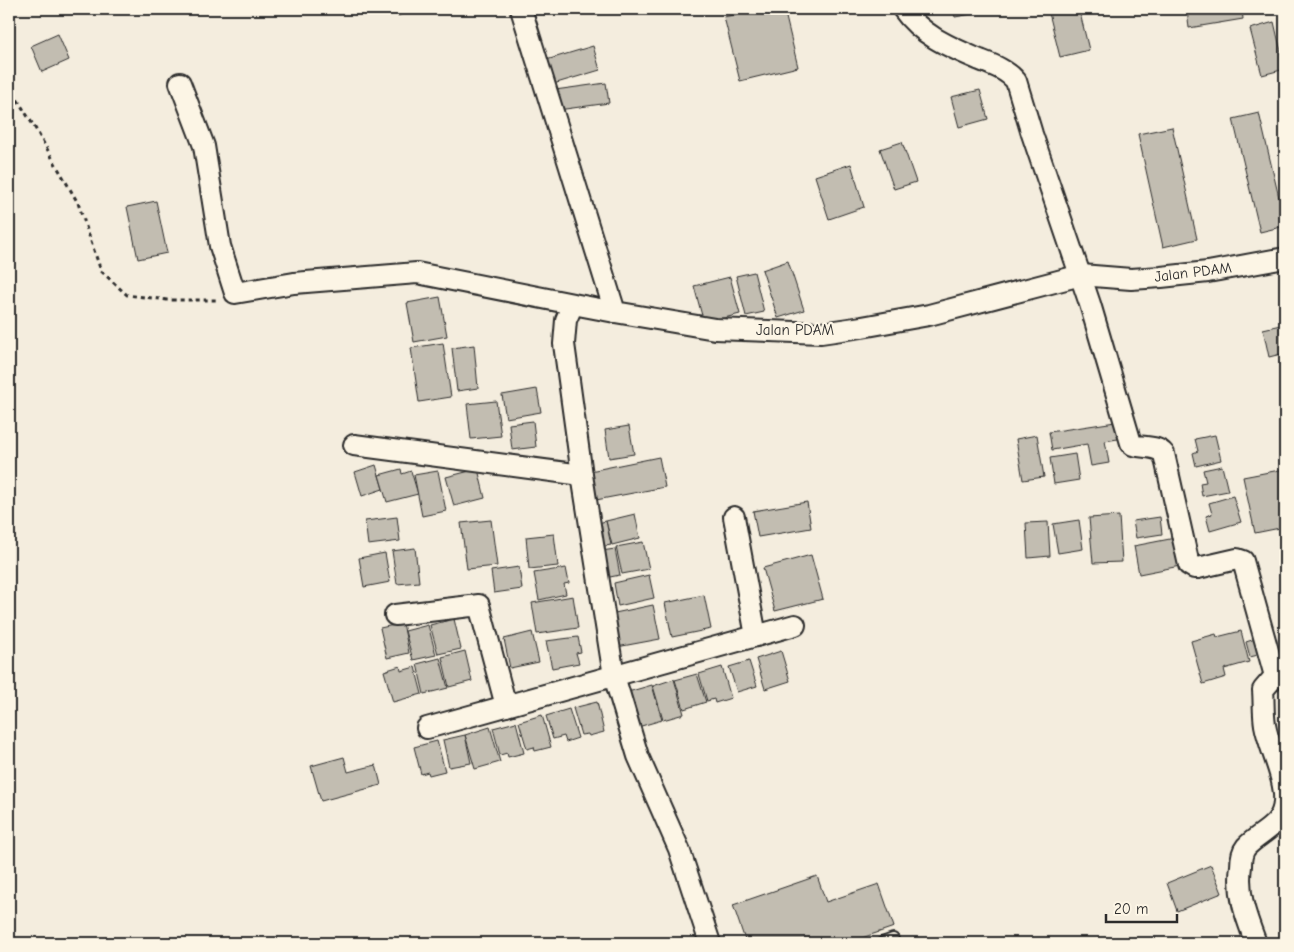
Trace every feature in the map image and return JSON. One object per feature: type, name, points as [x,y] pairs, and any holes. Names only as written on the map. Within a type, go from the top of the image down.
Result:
[{"type":"street","points":[[521,9],[615,312]]},
{"type":"street","points":[[903,9],[928,35],[999,68],[1012,76],[1016,81],[1032,134],[1082,278],[1132,445],[1160,449],[1164,454],[1189,565],[1198,568],[1237,559],[1243,561],[1280,674],[1263,690],[1265,724],[1283,791],[1284,803],[1276,824],[1245,848],[1239,880],[1246,916],[1256,943]]},
{"type":"street","points":[[180,83],[204,146],[220,246],[235,293]]},
{"type":"street","name":"Jalan PDAM","points":[[235,293],[294,283],[417,273],[615,312],[715,329],[821,333],[929,315],[1082,278],[1132,279],[1161,277],[1208,272],[1285,258]]},
{"type":"street","points":[[573,304],[566,320],[564,344],[582,474],[614,676],[638,756],[679,849],[710,943]]},
{"type":"street","points":[[354,445],[582,474]]},
{"type":"street","points":[[734,517],[756,636]]},
{"type":"street","points":[[395,615],[479,605],[506,706]]},
{"type":"street","points":[[427,728],[795,625]]},
{"type":"lane","points":[[882,943],[893,939]]},
{"type":"path","points":[[9,86],[78,203],[101,271],[126,295],[167,300],[204,300],[226,297],[235,293]]},
{"type":"building","points":[[395,9],[419,9],[397,16]]},
{"type":"building","points":[[760,9],[784,9],[798,67],[740,81],[724,17]]},
{"type":"building","points":[[953,9],[971,9],[972,14],[955,17]]},
{"type":"building","points":[[1048,9],[1079,9],[1089,50],[1060,57]]},
{"type":"building","points":[[1187,9],[1242,9],[1243,19],[1189,28]]},
{"type":"building","points":[[1274,22],[1285,69],[1262,75],[1250,29]]},
{"type":"building","points":[[58,34],[69,60],[42,72],[31,46]]},
{"type":"building","points":[[593,46],[600,70],[550,85],[543,61]]},
{"type":"building","points":[[606,83],[609,103],[558,110],[555,90]]},
{"type":"building","points":[[980,90],[988,119],[959,127],[951,97]]},
{"type":"building","points":[[1259,113],[1285,223],[1285,226],[1260,232],[1233,119]]},
{"type":"building","points":[[1172,127],[1197,239],[1163,247],[1138,134]]},
{"type":"building","points":[[902,142],[916,182],[894,189],[880,149]]},
{"type":"building","points":[[851,164],[864,207],[829,219],[815,176]]},
{"type":"building","points":[[156,201],[167,253],[138,259],[127,207]]},
{"type":"building","points":[[788,261],[804,310],[778,318],[762,270]]},
{"type":"building","points":[[754,272],[764,312],[746,316],[736,276]]},
{"type":"building","points":[[730,277],[740,314],[704,323],[694,286]]},
{"type":"building","points":[[440,297],[447,336],[414,342],[407,303]]},
{"type":"building","points":[[1285,324],[1285,353],[1269,357],[1263,329]]},
{"type":"building","points":[[443,343],[451,397],[419,402],[411,348]]},
{"type":"building","points":[[474,345],[478,388],[457,391],[452,348]]},
{"type":"building","points":[[537,389],[541,412],[506,418],[502,395]]},
{"type":"building","points":[[496,401],[501,436],[471,439],[467,404]]},
{"type":"building","points":[[533,421],[536,447],[512,450],[509,424]]},
{"type":"building","points":[[1122,421],[1124,438],[1105,441],[1109,463],[1091,466],[1087,444],[1052,450],[1049,432]]},
{"type":"building","points":[[629,426],[634,454],[609,458],[605,430]]},
{"type":"building","points":[[1037,435],[1044,477],[1023,480],[1016,439]]},
{"type":"building","points":[[1215,435],[1221,460],[1196,466],[1193,453],[1198,451],[1195,439]]},
{"type":"building","points":[[1075,454],[1079,480],[1054,484],[1050,458]]},
{"type":"building","points":[[659,457],[665,487],[596,500],[590,471]]},
{"type":"building","points":[[376,465],[383,489],[362,496],[355,472]]},
{"type":"building","points":[[1222,466],[1228,491],[1202,496],[1200,483],[1206,482],[1203,470]]},
{"type":"building","points":[[401,469],[402,474],[411,471],[418,494],[387,502],[379,475]]},
{"type":"building","points":[[478,469],[485,498],[454,506],[446,477]]},
{"type":"building","points":[[1285,469],[1285,527],[1255,533],[1243,477]]},
{"type":"building","points":[[438,471],[446,511],[422,516],[414,475]]},
{"type":"building","points":[[1233,496],[1241,522],[1210,531],[1206,516],[1212,514],[1209,503]]},
{"type":"building","points":[[807,502],[811,528],[758,537],[753,511]]},
{"type":"building","points":[[635,514],[640,538],[612,545],[606,521]]},
{"type":"building","points":[[1119,516],[1122,562],[1093,563],[1089,518]]},
{"type":"building","points":[[397,517],[400,541],[368,545],[365,521]]},
{"type":"building","points":[[1160,517],[1162,534],[1136,538],[1133,521]]},
{"type":"building","points":[[491,520],[497,566],[467,569],[461,523]]},
{"type":"building","points":[[1079,520],[1083,549],[1058,553],[1053,524]]},
{"type":"building","points":[[606,521],[611,545],[595,548],[590,525]]},
{"type":"building","points":[[1048,522],[1050,556],[1028,558],[1026,523]]},
{"type":"building","points":[[554,534],[558,566],[529,569],[526,537]]},
{"type":"building","points":[[1175,538],[1180,566],[1139,574],[1134,546]]},
{"type":"building","points":[[643,542],[649,569],[622,574],[616,547]]},
{"type":"building","points":[[415,548],[419,582],[397,584],[392,551]]},
{"type":"building","points":[[615,549],[620,575],[600,579],[595,552]]},
{"type":"building","points":[[385,553],[390,582],[364,587],[359,558]]},
{"type":"building","points":[[811,555],[823,599],[775,611],[763,568]]},
{"type":"building","points":[[519,567],[522,589],[494,593],[491,571]]},
{"type":"building","points":[[566,568],[569,583],[564,584],[566,594],[539,600],[534,573]]},
{"type":"building","points":[[649,575],[654,598],[618,606],[614,583]]},
{"type":"building","points":[[704,595],[711,629],[672,637],[665,603]]},
{"type":"building","points":[[573,596],[578,628],[537,634],[532,603]]},
{"type":"building","points":[[653,605],[660,639],[617,647],[610,614]]},
{"type":"building","points":[[454,619],[461,649],[438,654],[430,625]]},
{"type":"building","points":[[403,623],[409,653],[387,658],[380,628]]},
{"type":"building","points":[[428,625],[436,655],[413,660],[405,631]]},
{"type":"building","points":[[1241,631],[1249,662],[1224,669],[1226,677],[1203,684],[1191,641],[1216,634],[1217,637]]},
{"type":"building","points":[[532,632],[539,662],[510,668],[504,639]]},
{"type":"building","points":[[578,637],[581,652],[576,653],[579,663],[552,668],[546,641]]},
{"type":"building","points":[[1258,638],[1262,654],[1250,657],[1246,642]]},
{"type":"building","points":[[465,651],[472,681],[449,687],[442,657]]},
{"type":"building","points":[[781,651],[790,681],[765,689],[756,659]]},
{"type":"building","points":[[440,658],[448,688],[424,694],[417,664]]},
{"type":"building","points":[[749,661],[757,686],[737,692],[729,667]]},
{"type":"building","points":[[400,666],[401,671],[415,667],[422,694],[393,702],[384,671]]},
{"type":"building","points":[[722,667],[731,698],[715,703],[714,699],[707,701],[699,674]]},
{"type":"building","points":[[697,674],[706,702],[684,709],[675,680]]},
{"type":"building","points":[[674,679],[684,714],[663,720],[653,686]]},
{"type":"building","points":[[652,685],[662,720],[631,729],[628,692]]},
{"type":"building","points":[[597,702],[604,732],[589,736],[588,734],[581,735],[573,708]]},
{"type":"building","points":[[569,709],[578,738],[566,742],[564,736],[553,739],[546,716]]},
{"type":"building","points":[[542,715],[551,747],[535,751],[534,747],[527,749],[519,722]]},
{"type":"building","points":[[516,722],[524,753],[508,757],[507,753],[500,755],[493,728]]},
{"type":"building","points":[[490,727],[500,762],[475,769],[465,735]]},
{"type":"building","points":[[465,735],[471,763],[449,767],[443,740]]},
{"type":"building","points":[[437,741],[445,771],[429,775],[428,772],[421,774],[414,747]]},
{"type":"building","points":[[344,757],[348,772],[376,765],[381,785],[321,801],[311,766]]},
{"type":"building","points":[[1211,865],[1222,893],[1177,911],[1167,883]]},
{"type":"building","points":[[817,876],[826,902],[879,884],[894,927],[847,943],[746,943],[733,905]]}]
